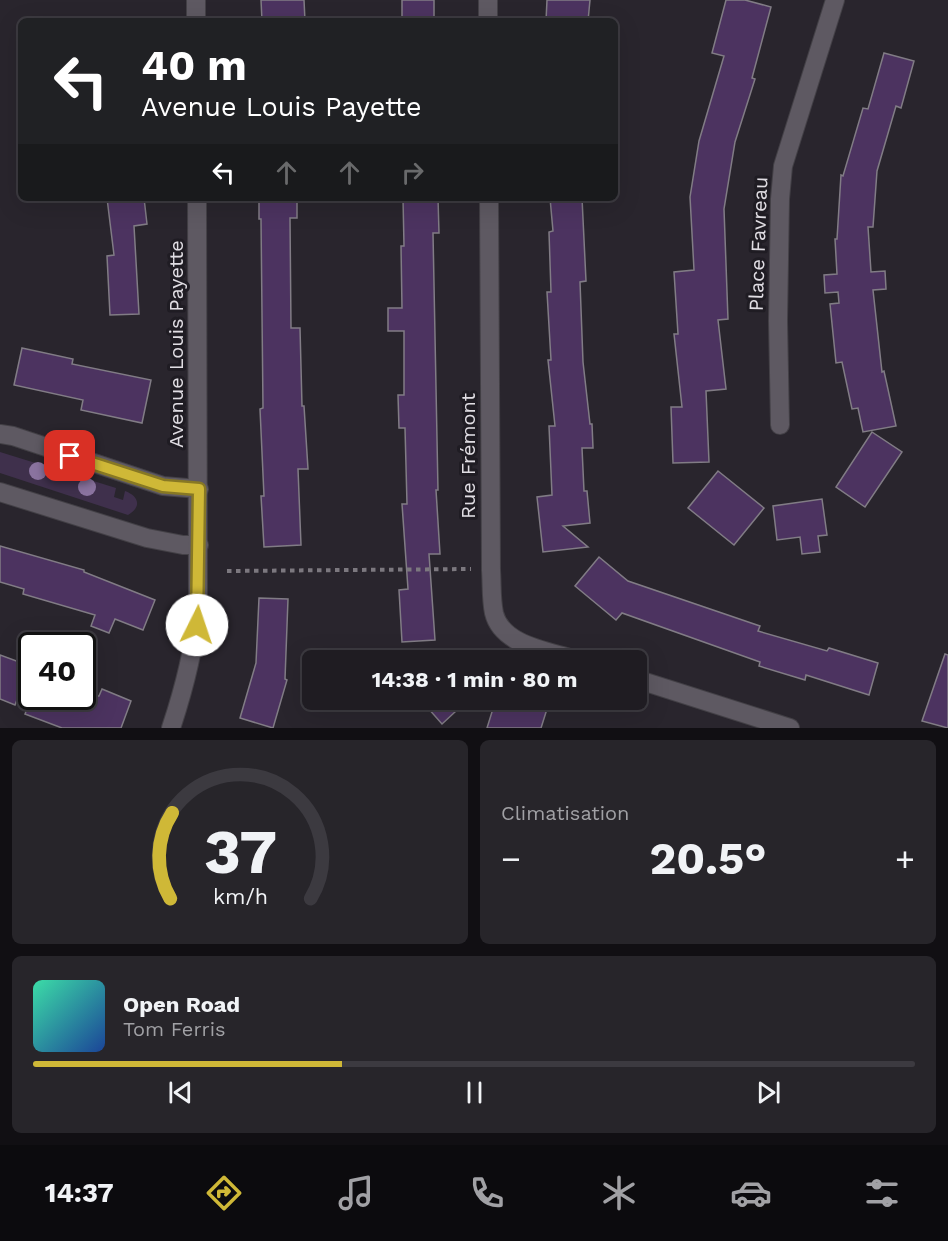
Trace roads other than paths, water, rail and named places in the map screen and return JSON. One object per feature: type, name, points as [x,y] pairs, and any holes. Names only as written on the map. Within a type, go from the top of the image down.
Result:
[{"type":"street","points":[[196,0],[196,18]]},
{"type":"street","points":[[488,0],[488,18]]},
{"type":"street","name":"Place Favreau","points":[[780,424],[778,299],[783,166],[835,0]]},
{"type":"street","name":"Avenue Louis Payette","points":[[171,728],[195,641],[198,609],[197,201]]},
{"type":"street","name":"Rue Frémont","points":[[489,201],[491,570],[494,612],[499,626],[509,636],[548,650]]},
{"type":"street","points":[[0,434],[13,436],[163,486],[199,489]]},
{"type":"street","points":[[0,492],[147,538],[199,545]]},
{"type":"street","points":[[647,682],[790,728]]}]
